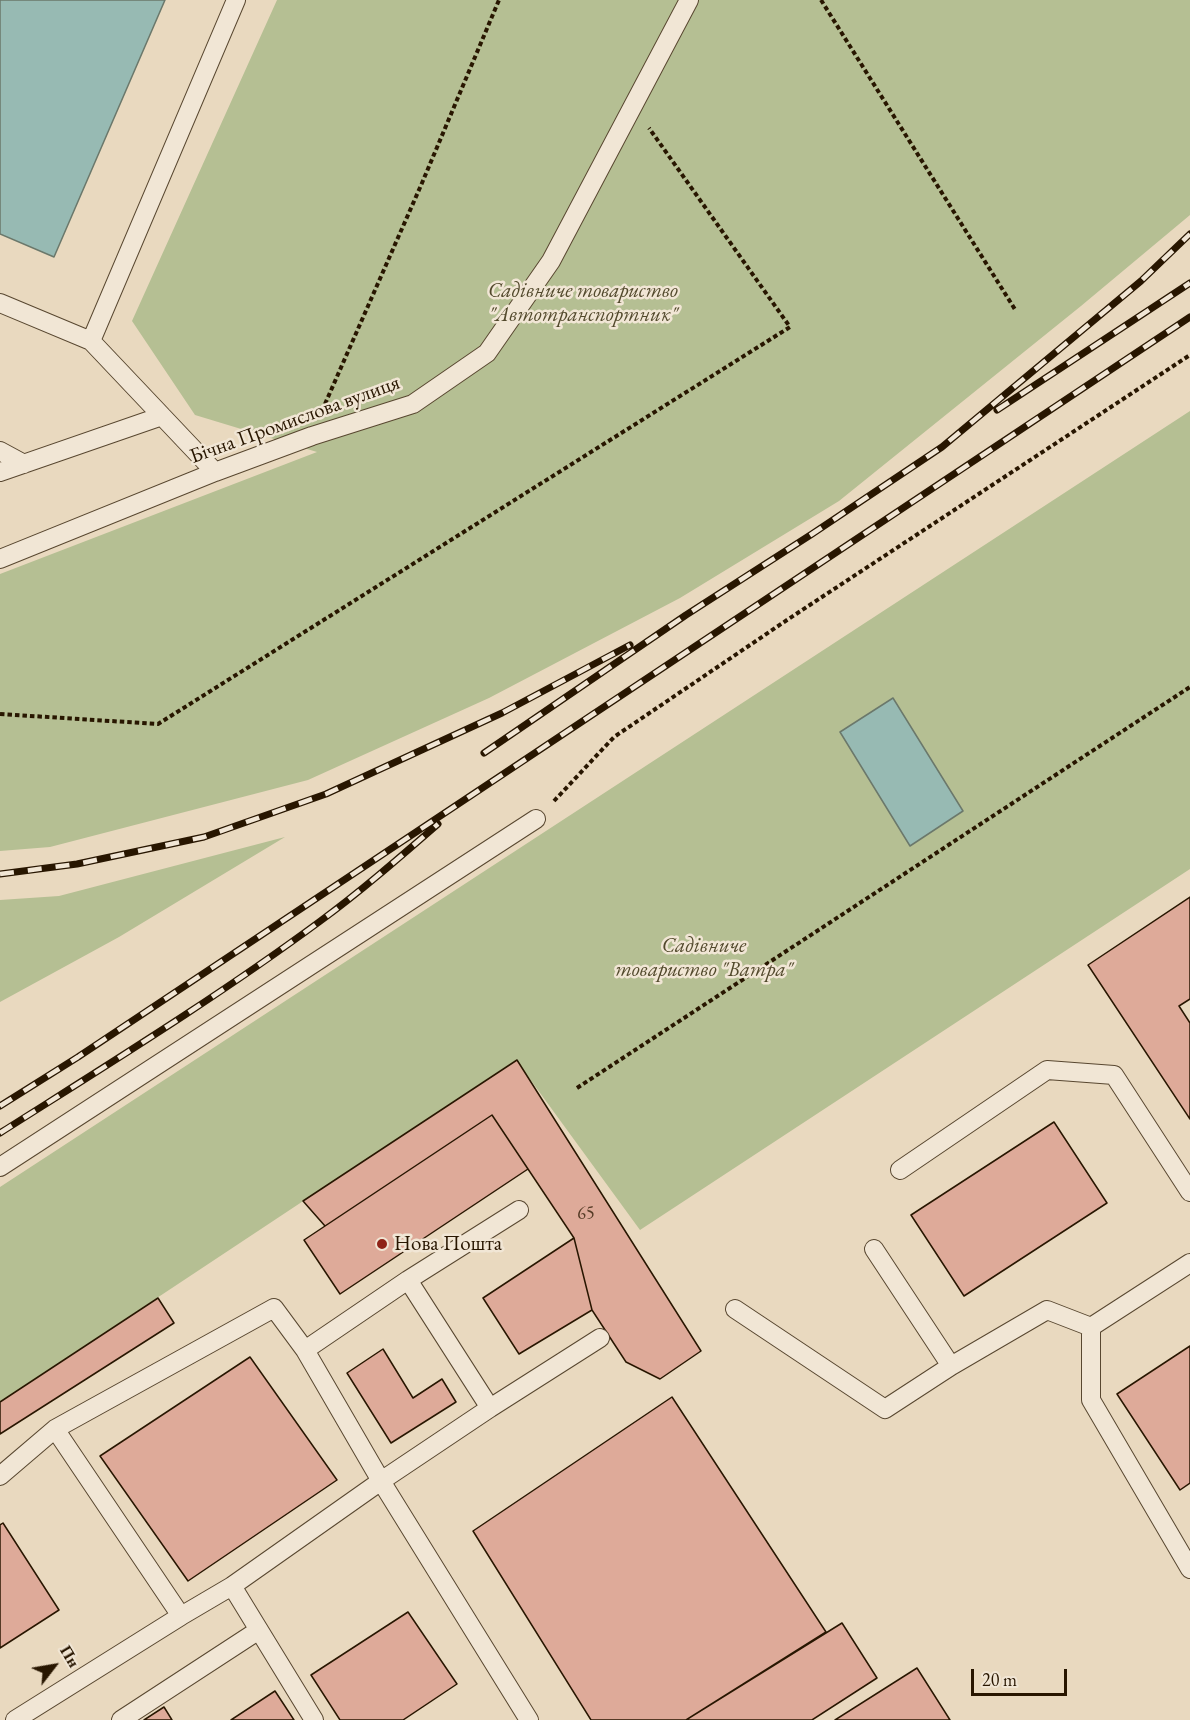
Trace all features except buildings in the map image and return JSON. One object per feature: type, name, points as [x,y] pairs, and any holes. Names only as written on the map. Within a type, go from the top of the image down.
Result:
[{"type":"lane","points":[[91,341],[236,0]]},
{"type":"lane","name":"Бічна Промислова вулиця","points":[[0,559],[215,471],[312,436],[412,404],[487,353],[550,261],[689,0]]},
{"type":"lane","points":[[0,303],[91,341],[215,471]]},
{"type":"lane","points":[[0,472],[162,416]]},
{"type":"lane","points":[[0,451],[24,464]]},
{"type":"lane","points":[[0,1167],[536,819]]},
{"type":"lane","points":[[900,1170],[1047,1070],[1102,1074],[1114,1075],[1190,1192]]},
{"type":"lane","points":[[305,1350],[408,1280],[519,1210]]},
{"type":"lane","points":[[874,1249],[951,1366]]},
{"type":"lane","points":[[1091,1327],[1190,1263]]},
{"type":"lane","points":[[408,1280],[490,1408]]},
{"type":"lane","points":[[0,1476],[55,1429],[274,1308],[305,1350],[381,1480],[529,1720]]},
{"type":"lane","points":[[735,1309],[885,1409],[951,1366],[1047,1310],[1091,1327]]},
{"type":"lane","points":[[1091,1327],[1090,1400],[1190,1569]]},
{"type":"lane","points":[[15,1720],[232,1586],[381,1480],[600,1338]]},
{"type":"lane","points":[[55,1429],[181,1616]]},
{"type":"lane","points":[[232,1586],[314,1720]]},
{"type":"lane","points":[[121,1720],[259,1630]]},
{"type":"path","points":[[312,436],[499,0]]},
{"type":"path","points":[[821,0],[1016,311]]},
{"type":"path","points":[[0,714],[158,724],[790,327],[633,105]]},
{"type":"path","points":[[536,819],[614,736],[1190,355]]},
{"type":"path","points":[[577,1088],[1190,687]]},
{"type":"green space","name":"Садівниче товариство \"Автотранспортник\"","points":[[277,0],[1190,0],[1190,215],[839,501],[680,598],[489,698],[308,780],[50,847],[0,851],[0,574],[317,452],[195,415],[132,321]]},
{"type":"green space","name":"Садівниче товариство \"Ватра\"","points":[[1190,411],[1190,869],[640,1230],[516,1060],[0,1402],[0,1187]]},
{"type":"green space","points":[[285,837],[119,937],[0,1002],[0,900],[59,896]]},
{"type":"water","points":[[0,0],[165,0],[54,257],[0,234]]},
{"type":"water","points":[[893,698],[963,811],[910,846],[840,732]]},
{"type":"railway","points":[[484,753],[686,615],[942,447],[1141,281],[1190,234]]},
{"type":"railway","points":[[997,410],[1190,283]]},
{"type":"railway","points":[[0,1106],[78,1057],[1190,317]]},
{"type":"railway","points":[[0,874],[77,864],[204,837],[326,794],[502,713],[630,645]]},
{"type":"railway","points":[[0,1133],[161,1031],[280,950],[349,899],[438,824]]},
{"type":"place","name":"Нова Пошта","points":[[382,1244]]}]
